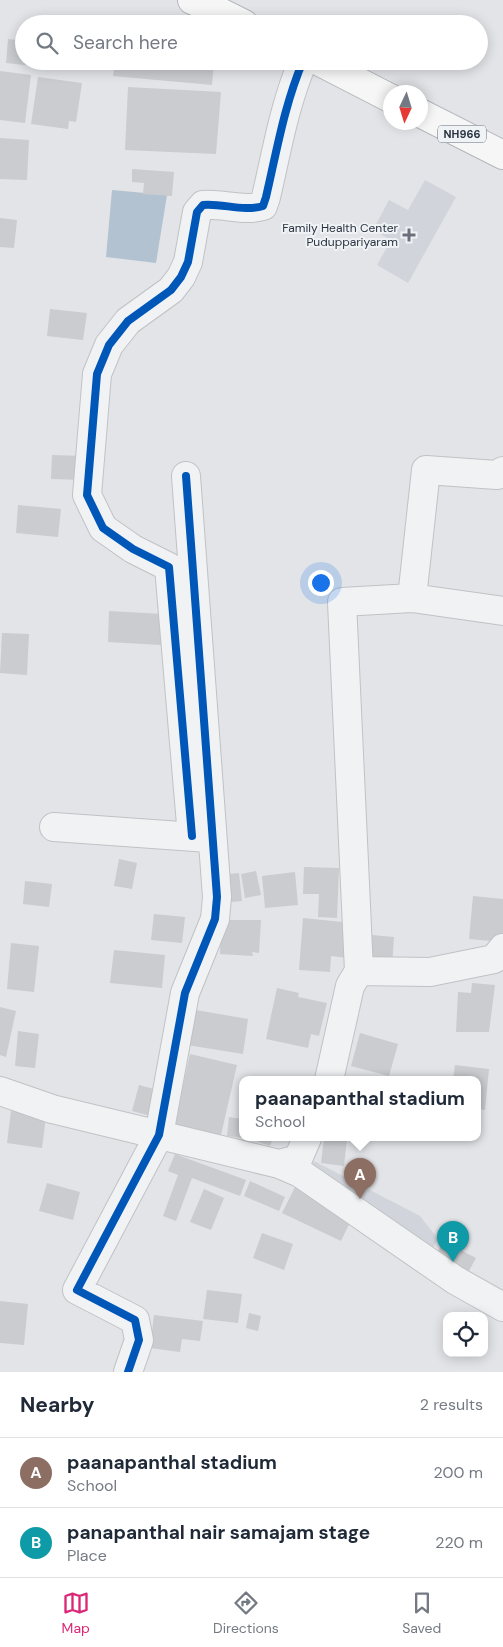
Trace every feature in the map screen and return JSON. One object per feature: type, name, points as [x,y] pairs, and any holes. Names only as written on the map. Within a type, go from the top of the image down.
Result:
[{"type":"highway","points":[[192,0],[224,15]]},
{"type":"highway","points":[[336,70],[383,94]]},
{"type":"highway","name":"NH966","points":[[428,117],[503,155]]},
{"type":"street","points":[[128,1372],[139,1340],[135,1320],[77,1290],[159,1135],[185,993],[215,918],[217,897],[202,837],[169,567],[133,550],[103,528],[87,495],[97,374],[109,345],[128,321],[171,290],[181,276],[188,262],[197,212],[203,205],[214,204],[254,209],[262,206],[266,197],[289,97],[300,70]]},
{"type":"street","points":[[412,598],[426,470],[497,475],[503,471]]},
{"type":"street","points":[[186,476],[202,837]]},
{"type":"street","points":[[330,1076],[350,986],[359,971],[342,602],[412,598],[503,611]]},
{"type":"street","points":[[54,827],[202,837]]},
{"type":"street","points":[[359,971],[430,972],[494,959],[503,948]]},
{"type":"street","points":[[0,1091],[52,1109],[278,1164],[300,1173],[456,1280],[503,1307]]},
{"type":"street","points":[[278,1164],[298,1159],[306,1141]]},
{"type":"shaded area","name":"Family Health Center Puduppariyaram","points":[[425,180],[456,197],[408,283],[377,265],[391,240],[373,230],[389,200],[408,210]]},
{"type":"shaded area","points":[[314,1161],[420,1216],[438,1239],[426,1260],[307,1188]]},
{"type":"water","points":[[112,190],[167,195],[156,263],[106,257]]},
{"type":"building","points":[[8,39],[15,40],[15,64],[6,63]]},
{"type":"building","points":[[114,70],[213,70],[212,85],[113,76]]},
{"type":"building","points":[[0,71],[31,75],[25,123],[0,120]]},
{"type":"building","points":[[38,77],[82,83],[76,122],[69,121],[68,129],[31,124]]},
{"type":"building","points":[[128,87],[221,92],[216,154],[125,150]]},
{"type":"building","points":[[0,138],[29,140],[27,180],[0,179]]},
{"type":"building","points":[[132,169],[174,172],[172,196],[143,194],[144,183],[132,182]]},
{"type":"building","points":[[0,218],[17,220],[14,248],[0,247]]},
{"type":"building","points":[[50,309],[87,313],[83,340],[47,336]]},
{"type":"building","points":[[52,455],[85,456],[84,480],[51,479]]},
{"type":"building","points":[[18,505],[61,509],[58,537],[16,533]]},
{"type":"building","points":[[109,611],[163,614],[161,645],[108,642]]},
{"type":"building","points":[[2,633],[29,634],[27,675],[0,673]]},
{"type":"building","points":[[119,859],[137,863],[132,889],[114,886]]},
{"type":"building","points":[[304,867],[339,868],[337,918],[318,917],[319,894],[303,894]]},
{"type":"building","points":[[256,871],[261,895],[245,898],[241,874]]},
{"type":"building","points":[[295,872],[298,905],[265,908],[262,876]]},
{"type":"building","points":[[239,873],[242,901],[231,902],[227,874]]},
{"type":"building","points":[[25,881],[52,884],[49,907],[23,904]]},
{"type":"building","points":[[473,896],[503,899],[503,942],[469,939]]},
{"type":"building","points":[[154,914],[185,917],[182,943],[151,940]]},
{"type":"building","points":[[303,918],[352,923],[348,958],[331,956],[330,972],[299,970]]},
{"type":"building","points":[[221,920],[261,920],[259,953],[252,952],[253,956],[220,954]]},
{"type":"building","points":[[372,935],[394,937],[392,966],[371,964]]},
{"type":"building","points":[[11,943],[39,946],[34,992],[7,989]]},
{"type":"building","points":[[114,950],[165,955],[162,988],[110,983]]},
{"type":"building","points":[[472,983],[495,985],[489,1032],[456,1032],[458,992],[471,993]]},
{"type":"building","points":[[277,988],[299,993],[298,997],[327,1003],[319,1036],[311,1034],[308,1048],[266,1039]]},
{"type":"building","points":[[0,1007],[16,1011],[6,1057],[0,1055]]},
{"type":"building","points":[[190,1009],[248,1019],[243,1054],[187,1045]]},
{"type":"building","points":[[18,1031],[39,1034],[35,1068],[15,1066]]},
{"type":"building","points":[[360,1033],[398,1044],[389,1076],[351,1066]]},
{"type":"building","points":[[190,1054],[237,1065],[221,1135],[174,1125]]},
{"type":"building","points":[[455,1065],[489,1069],[485,1110],[481,1109],[481,1076],[454,1076]]},
{"type":"building","points":[[139,1085],[165,1092],[158,1118],[132,1111]]},
{"type":"building","points":[[48,1101],[42,1148],[7,1143],[11,1111],[25,1113]]},
{"type":"building","points":[[229,1117],[239,1119],[239,1138],[227,1136]]},
{"type":"building","points":[[256,1141],[272,1141],[270,1146]]},
{"type":"building","points":[[324,1141],[347,1141],[344,1166],[321,1163]]},
{"type":"building","points":[[175,1154],[246,1180],[240,1196],[192,1178],[176,1221],[163,1216],[178,1175],[168,1171]]},
{"type":"building","points":[[250,1181],[285,1197],[279,1211],[244,1196]]},
{"type":"building","points":[[47,1183],[80,1192],[73,1220],[39,1211]]},
{"type":"building","points":[[295,1187],[354,1214],[341,1241],[282,1213]]},
{"type":"building","points":[[204,1189],[224,1198],[211,1230],[190,1222]]},
{"type":"building","points":[[262,1233],[293,1244],[284,1270],[253,1258]]},
{"type":"building","points":[[443,1241],[476,1258],[463,1282],[431,1266]]},
{"type":"building","points":[[207,1290],[242,1294],[238,1323],[203,1319]]},
{"type":"building","points":[[0,1301],[28,1304],[24,1345],[0,1343]]},
{"type":"building","points":[[249,1313],[261,1316],[258,1331],[246,1328]]},
{"type":"building","points":[[154,1315],[203,1321],[200,1341],[182,1339],[180,1352],[150,1348]]},
{"type":"cycle path","points":[[192,836],[169,567],[133,549],[103,528],[87,495],[97,374],[109,345],[128,321],[171,290],[181,277],[188,262],[197,212],[203,205],[241,208],[263,206],[286,111],[299,70]]},
{"type":"cycle path","points":[[128,1372],[139,1340],[135,1320],[77,1290],[159,1135],[185,993],[215,919],[217,897],[186,476]]},
{"type":"place","name":"Family Health Center Puduppariyaram","points":[[409,235]]},
{"type":"place","name":"paanapanthal stadium","points":[[360,1199]]},
{"type":"place","name":"panapanthal nair samajam stage","points":[[453,1262]]}]
